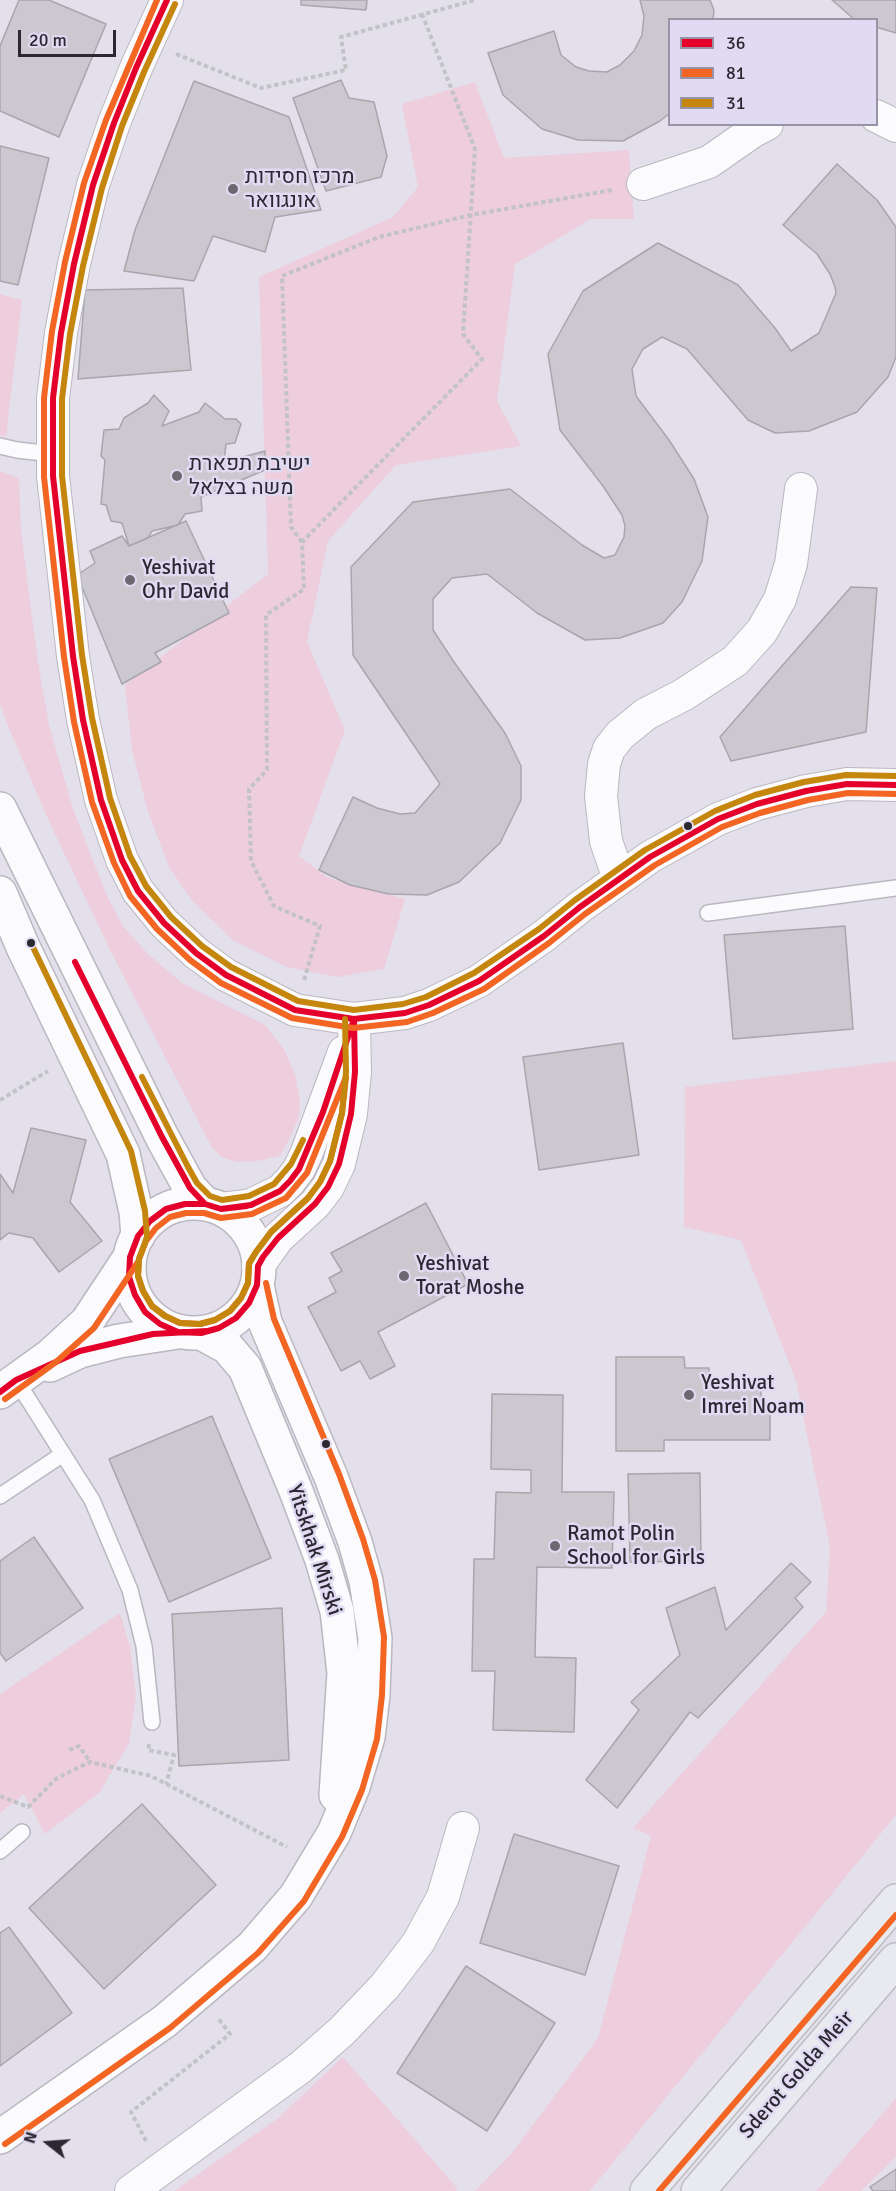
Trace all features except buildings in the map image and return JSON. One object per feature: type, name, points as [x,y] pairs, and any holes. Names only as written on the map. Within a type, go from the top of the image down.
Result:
[{"type":"main road","name":"Sderot Golda Meir","points":[[647,2191],[896,1901]]},
{"type":"main road","name":"Sderot Golda Meir","points":[[698,2191],[896,1960]]},
{"type":"street","points":[[167,0],[114,123],[93,184],[61,333],[53,398],[53,476],[60,555],[83,720],[101,800],[122,860],[138,891],[164,922],[196,953],[226,975],[295,1010],[354,1019],[405,1013],[479,981],[544,936],[619,879],[684,836],[718,819],[757,804],[807,791],[847,784],[896,785]]},
{"type":"street","points":[[878,117],[896,126]]},
{"type":"street","points":[[644,184],[709,162],[763,126]]},
{"type":"street","points":[[619,879],[608,849],[603,813],[602,779],[609,749],[620,735],[646,714],[683,695],[735,661],[762,631],[780,599],[791,564],[801,489]]},
{"type":"street","points":[[0,809],[175,1163],[190,1188],[213,1207],[236,1219],[248,1232],[256,1248],[257,1275]]},
{"type":"street","points":[[0,893],[123,1154],[136,1212],[129,1277],[135,1295],[145,1312],[160,1324],[190,1332]]},
{"type":"street","points":[[8,1386],[51,1355],[87,1322],[150,1221],[166,1209],[185,1204],[213,1207],[251,1205],[280,1191],[299,1169],[338,1071],[354,1019]]},
{"type":"street","points":[[8,1386],[80,1351],[119,1341],[219,1328],[236,1318],[249,1303],[257,1275],[278,1238],[315,1204],[328,1187],[339,1164],[351,1114],[355,1072],[354,1019]]},
{"type":"street","name":"Yitskhak Mirski","points":[[0,2137],[165,2021],[252,1947],[296,1896],[334,1833],[353,1787],[368,1737],[373,1695],[375,1638],[366,1581],[332,1477],[265,1322],[257,1275]]},
{"type":"street","name":"Yitskhak Mirski","points":[[190,1332],[227,1347],[245,1368],[296,1491],[337,1611],[344,1673],[334,1833]]},
{"type":"street","points":[[131,2191],[301,2067],[342,2031],[385,1986],[418,1943],[443,1897],[463,1828]]},
{"type":"lane","points":[[0,446],[53,454]]},
{"type":"lane","points":[[708,913],[896,888]]},
{"type":"lane","points":[[8,1386],[63,1455],[92,1500],[130,1590],[144,1646],[152,1722]]},
{"type":"lane","points":[[0,1496],[63,1455]]},
{"type":"lane","points":[[0,1851],[22,1832]]},
{"type":"path","points":[[148,43],[261,88],[346,70],[340,37],[475,0]]},
{"type":"path","points":[[302,542],[482,359],[463,334],[475,149],[422,14]]},
{"type":"path","points":[[295,1010],[320,926],[274,906],[251,861],[249,789],[267,770],[266,615],[304,589],[302,542],[291,527],[282,276],[380,237],[471,215],[644,184]]},
{"type":"path","points":[[0,1100],[75,1055]]},
{"type":"path","points":[[69,1750],[79,1746],[90,1762]]},
{"type":"path","points":[[148,1750],[174,1755],[166,1784]]},
{"type":"path","points":[[0,1796],[28,1807],[57,1778],[90,1762],[151,1776],[317,1863]]},
{"type":"path","points":[[161,2169],[131,2112],[230,2034],[200,1993]]},
{"type":"shaded area","points":[[475,82],[504,158],[629,150],[634,219],[591,219],[515,264],[497,401],[521,446],[396,465],[328,541],[307,642],[345,730],[299,856],[328,878],[405,899],[384,969],[337,977],[287,967],[234,941],[193,902],[169,867],[148,812],[132,750],[125,685],[268,574],[259,277],[393,217],[418,187],[402,104]]},
{"type":"shaded area","points":[[0,294],[22,300],[6,437],[0,435]]},
{"type":"shaded area","points":[[0,471],[19,478],[21,530],[49,725],[73,809],[107,896],[123,926],[149,955],[182,983],[265,1025],[284,1049],[295,1074],[300,1102],[299,1117],[280,1156],[237,1162],[221,1157],[211,1146],[110,950],[46,815],[7,724],[0,704]]},
{"type":"shaded area","points":[[896,1061],[896,1815],[590,2191],[475,2191],[510,2155],[598,2038],[651,1836],[633,1828],[826,1612],[830,1547],[796,1381],[741,1240],[684,1227],[685,1087]]},
{"type":"shaded area","points":[[120,1613],[130,1647],[136,1696],[129,1743],[99,1793],[45,1834],[24,1794],[0,1813],[0,1694]]},
{"type":"shaded area","points":[[343,2057],[458,2189],[456,2191],[174,2191],[277,2119]]},
{"type":"shaded area","points":[[896,2098],[896,2157],[861,2191],[816,2191]]},
{"type":"transit line","name":"81","points":[[157,0],[106,120],[84,183],[65,262],[52,331],[44,398],[44,477],[64,657],[74,722],[92,802],[114,863],[130,896],[157,929],[190,960],[221,983],[292,1018],[353,1028],[407,1022],[433,1013],[484,989],[655,865],[722,827],[760,813],[808,800],[848,793],[896,794]]},
{"type":"transit line","name":"36","points":[[167,0],[136,68],[93,185],[74,264],[61,333],[53,398],[53,476],[73,656],[83,720],[101,800],[122,860],[138,891],[164,923],[196,953],[226,975],[295,1010],[354,1019],[405,1013],[429,1005],[479,981],[650,857],[718,819],[757,804],[806,791],[847,784],[896,785]]},
{"type":"transit line","name":"31","points":[[175,4],[122,126],[102,188],[83,266],[70,334],[62,399],[62,476],[82,655],[92,718],[110,798],[130,856],[146,886],[171,917],[202,946],[231,967],[298,1001],[354,1010],[403,1004],[426,997],[474,973],[539,929],[645,850],[715,811],[755,795],[804,782],[846,775],[896,776]]},
{"type":"transit line","name":"31","points":[[31,943],[131,1151],[145,1211],[147,1237],[139,1259],[138,1276],[143,1291],[152,1306],[165,1316],[180,1323],[200,1324],[215,1320],[230,1311],[241,1298],[248,1283],[249,1264],[256,1252],[271,1232],[308,1198],[320,1182],[330,1161],[342,1113],[346,1072],[345,1019]]},
{"type":"transit line","name":"36","points":[[75,962],[162,1137],[190,1188],[205,1204],[221,1209],[247,1206]]},
{"type":"transit line","name":"36","points":[[354,1019],[355,1072],[351,1114],[339,1164],[328,1187],[315,1204],[278,1238],[263,1257],[258,1266],[257,1285],[249,1303],[236,1318],[219,1328],[201,1333],[178,1332],[160,1324],[145,1312],[135,1295],[129,1277],[130,1257],[138,1236],[150,1221],[166,1209],[185,1204],[205,1204],[221,1209],[251,1205],[280,1191],[290,1181],[299,1169],[323,1112],[354,1019]]},
{"type":"transit line","name":"31","points":[[142,1077],[197,1183],[210,1196],[222,1200],[249,1196],[274,1184],[291,1164],[303,1140]]},
{"type":"transit line","name":"81","points":[[346,1077],[342,1113],[330,1161],[320,1182],[308,1198],[271,1232],[256,1252],[249,1263],[248,1283],[241,1298],[230,1311],[215,1320],[200,1324],[180,1323],[165,1316],[152,1306],[143,1291],[138,1276],[139,1259],[146,1241],[156,1228],[170,1217],[186,1213],[204,1213],[221,1218],[252,1214],[286,1198],[307,1173],[346,1077]]},
{"type":"transit line","name":"81","points":[[5,1399],[56,1362],[94,1328],[138,1262]]},
{"type":"transit line","name":"81","points":[[5,2144],[170,2028],[258,1953],[304,1901],[342,1837],[362,1790],[377,1739],[382,1695],[384,1637],[375,1580],[363,1539],[339,1474],[274,1319],[266,1283]]},
{"type":"transit line","name":"36","points":[[0,1392],[16,1380],[80,1351],[153,1334],[207,1331]]},
{"type":"transit line","name":"81","points":[[659,2191],[896,1915]]},
{"type":"place","name":"מרכז חסידות אונגוואר","points":[[233,189]]},
{"type":"place","name":"ישיבת תפארת משה בצלאל","points":[[177,476]]},
{"type":"place","name":"Yeshivat Ohr David","points":[[130,580]]},
{"type":"place","name":"Yeshivat Torat Moshe","points":[[404,1276]]},
{"type":"place","name":"Yeshivat Imrei Noam","points":[[689,1395]]},
{"type":"place","name":"Ramot Polin School for Girls","points":[[555,1546]]}]
